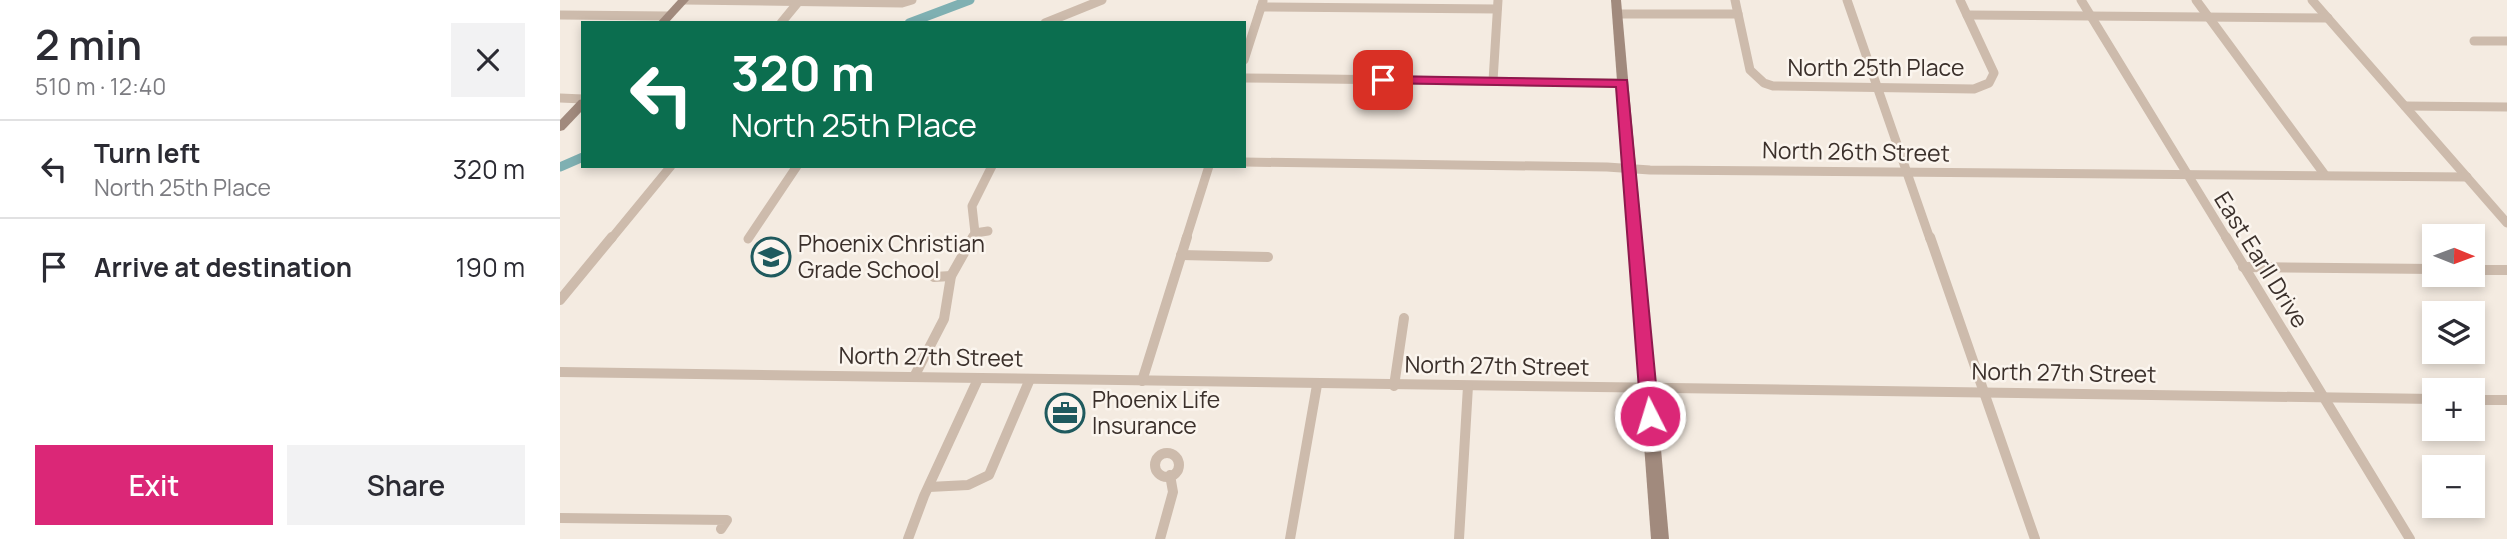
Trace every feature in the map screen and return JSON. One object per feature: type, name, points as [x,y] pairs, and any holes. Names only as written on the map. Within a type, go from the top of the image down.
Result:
[{"type":"main road","points":[[665,20],[684,0]]},
{"type":"main road","points":[[1616,7],[1660,539]]},
{"type":"main road","points":[[560,127],[581,103]]},
{"type":"street","points":[[684,0],[902,3],[912,0]]},
{"type":"street","points":[[1050,21],[1101,0]]},
{"type":"street","points":[[1616,7],[1738,15],[1735,0]]},
{"type":"street","points":[[1847,0],[2035,539]]},
{"type":"street","points":[[1960,0],[1967,15],[2328,18]]},
{"type":"street","name":"East Earll Drive","points":[[2081,0],[2410,539]]},
{"type":"street","points":[[2196,0],[2325,175]]},
{"type":"street","points":[[2312,0],[2507,223]]},
{"type":"street","points":[[783,21],[799,1]]},
{"type":"street","points":[[1246,54],[1262,3],[1498,4],[1493,81]]},
{"type":"street","name":"North 25th Place","points":[[1738,15],[1750,70],[1764,83],[1784,88],[1973,89],[1989,83],[1994,73],[1967,15]]},
{"type":"street","points":[[560,16],[665,20]]},
{"type":"street","points":[[2474,41],[2507,41]]},
{"type":"street","points":[[1246,78],[1622,83]]},
{"type":"street","points":[[560,99],[581,101]]},
{"type":"street","points":[[2405,106],[2507,107]]},
{"type":"street","name":"North 26th Street","points":[[1246,162],[2467,177]]},
{"type":"street","points":[[560,300],[669,168]]},
{"type":"street","points":[[748,239],[796,168]]},
{"type":"street","points":[[914,377],[944,319],[951,276],[975,233],[972,206],[991,168]]},
{"type":"street","points":[[1142,381],[1208,168]]},
{"type":"street","points":[[975,233],[988,231]]},
{"type":"street","points":[[1181,255],[1268,257]]},
{"type":"street","points":[[2243,267],[2422,269]]},
{"type":"street","points":[[2485,270],[2507,270]]},
{"type":"street","points":[[934,277],[951,276]]},
{"type":"street","points":[[1394,386],[1404,318]]},
{"type":"street","name":"North 27th Street","points":[[560,372],[2422,399]]},
{"type":"street","points":[[908,539],[978,379]]},
{"type":"street","points":[[929,487],[961,487],[978,483],[989,475],[1030,379]]},
{"type":"street","points":[[1290,539],[1317,385]]},
{"type":"street","points":[[1459,539],[1468,386]]},
{"type":"street","points":[[2485,400],[2507,400]]},
{"type":"street","points":[[1160,539],[1173,492],[1170,475]]},
{"type":"street","points":[[560,518],[727,520],[721,529]]},
{"type":"waterway","points":[[914,21],[970,0]]},
{"type":"waterway","points":[[560,167],[581,158]]},
{"type":"place","name":"Phoenix Christian Grade School","points":[[771,257]]},
{"type":"place","name":"Phoenix Life Insurance","points":[[1065,413]]},
{"type":"route","points":[[1383,80],[1622,83],[1650,416]]}]
